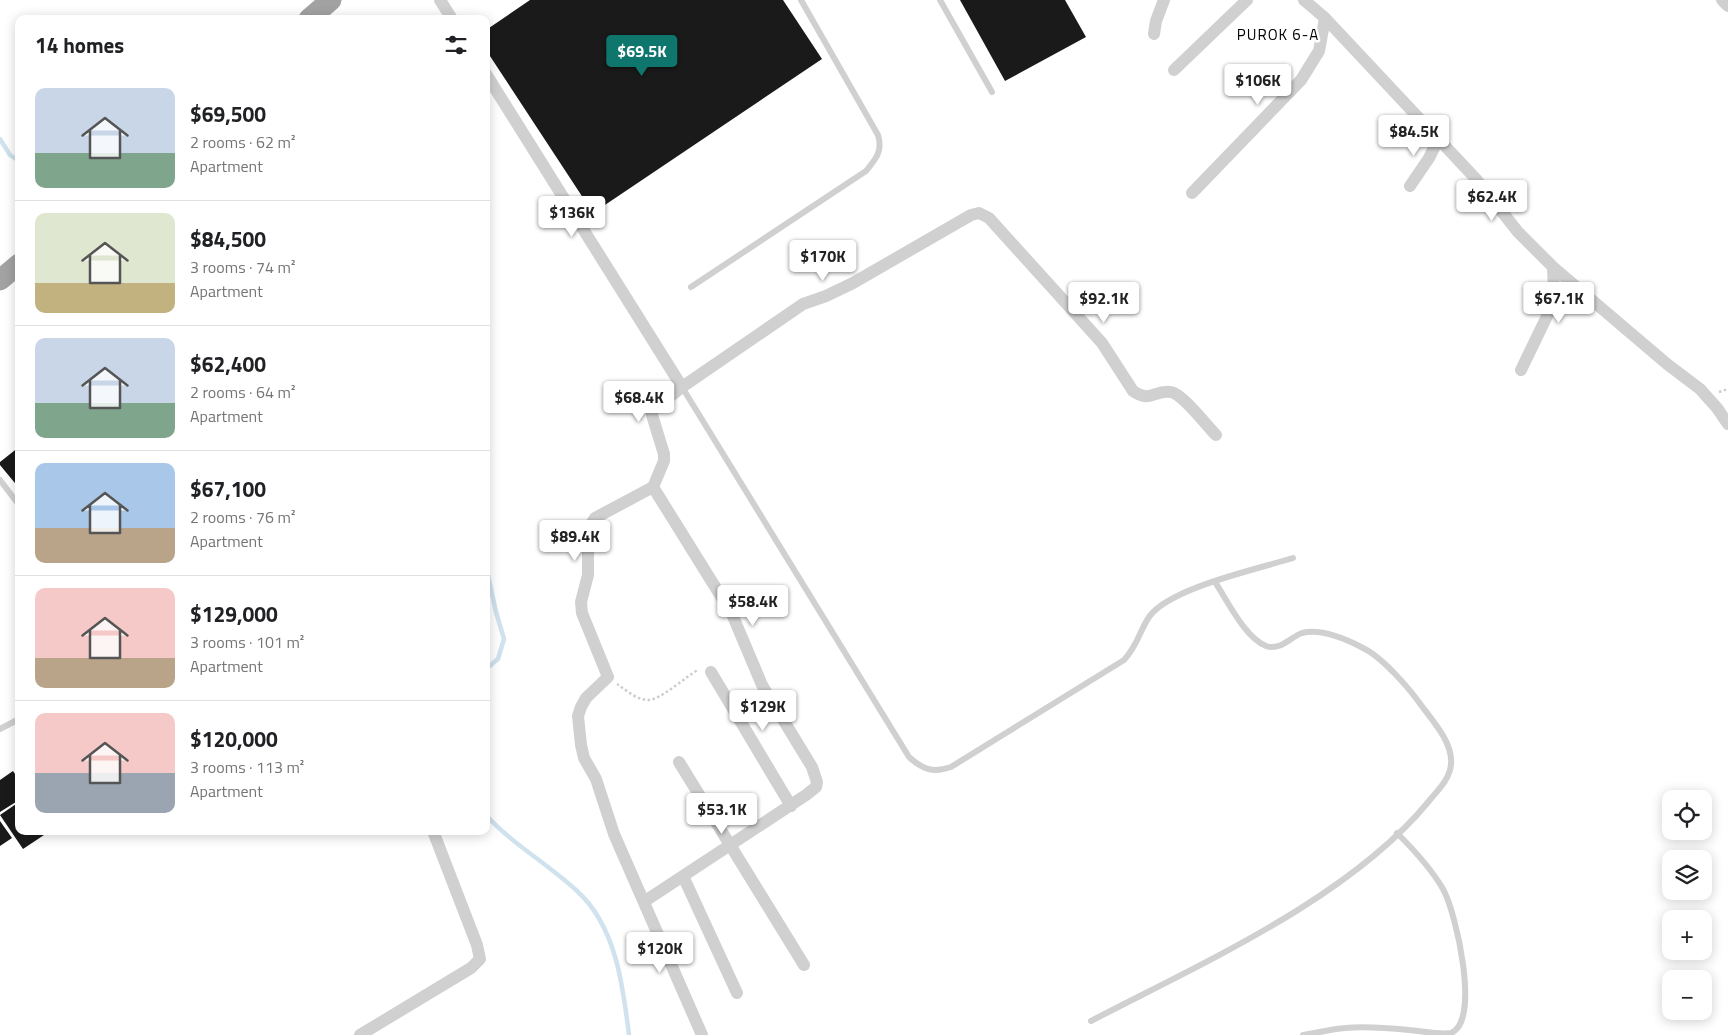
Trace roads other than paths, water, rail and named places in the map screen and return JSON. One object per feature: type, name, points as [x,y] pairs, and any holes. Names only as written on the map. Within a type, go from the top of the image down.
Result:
[{"type":"highway","points":[[314,15],[331,0]]},
{"type":"highway","points":[[0,280],[15,267]]},
{"type":"street","points":[[440,0],[449,15]]},
{"type":"street","points":[[1154,34],[1156,21],[1164,0]]},
{"type":"street","points":[[1174,70],[1246,0]]},
{"type":"street","points":[[1304,0],[1325,18],[1476,179],[1518,232],[1553,267],[1667,364],[1700,389],[1717,408],[1726,422]]},
{"type":"street","points":[[1722,0],[1728,6]]},
{"type":"street","points":[[1192,193],[1301,80],[1320,51],[1325,18]]},
{"type":"street","points":[[490,80],[682,387]]},
{"type":"street","points":[[1410,186],[1429,158],[1438,140]]},
{"type":"street","points":[[702,1035],[645,901],[614,834],[596,779],[584,758],[578,730],[578,716],[586,698],[608,677],[582,613],[581,602],[588,575],[588,529],[595,518],[653,487],[664,461],[652,415],[653,410],[682,387],[803,304],[826,296],[853,283],[971,215],[979,213],[989,218],[1102,343],[1133,392],[1141,397],[1149,397],[1166,392],[1176,393],[1216,435]]},
{"type":"street","points":[[1521,370],[1543,329],[1550,310],[1554,294],[1553,267]]},
{"type":"street","points":[[645,901],[791,806],[816,787],[816,776],[762,685],[732,614],[653,487]]},
{"type":"street","points":[[711,672],[791,806]]},
{"type":"street","points":[[679,762],[804,965]]},
{"type":"street","points":[[360,1035],[471,968],[480,959],[477,944],[435,835]]},
{"type":"street","points":[[683,876],[737,993]]},
{"type":"lane","points":[[691,287],[866,170],[877,157],[881,146],[878,135],[801,0]]},
{"type":"lane","points":[[940,0],[992,92]]},
{"type":"lane","points":[[682,387],[909,758],[919,767],[936,770],[951,766],[1124,660],[1135,648],[1148,618],[1157,609],[1190,591],[1293,558]]},
{"type":"lane","points":[[0,480],[15,500]]},
{"type":"lane","points":[[1092,1021],[1237,944],[1310,902],[1370,859],[1420,812],[1446,780],[1451,764],[1448,748],[1438,728],[1407,686],[1365,649],[1340,638],[1318,633],[1302,633],[1276,647],[1266,646],[1252,636],[1237,617],[1216,582]]},
{"type":"lane","points":[[0,729],[15,721]]},
{"type":"lane","points":[[1303,1035],[1344,1028],[1409,1030],[1441,1034],[1451,1032],[1460,1027],[1464,1016],[1465,996],[1461,948],[1452,907],[1423,860],[1397,833]]},
{"type":"waterway","points":[[0,139],[10,155],[15,158]]},
{"type":"waterway","points":[[490,585],[504,639],[498,659],[490,666]]},
{"type":"waterway","points":[[490,819],[519,845],[577,891],[601,921],[609,939],[620,977],[629,1035]]},
{"type":"district","name":"PUROK 6-A","points":[[1278,35]]}]
